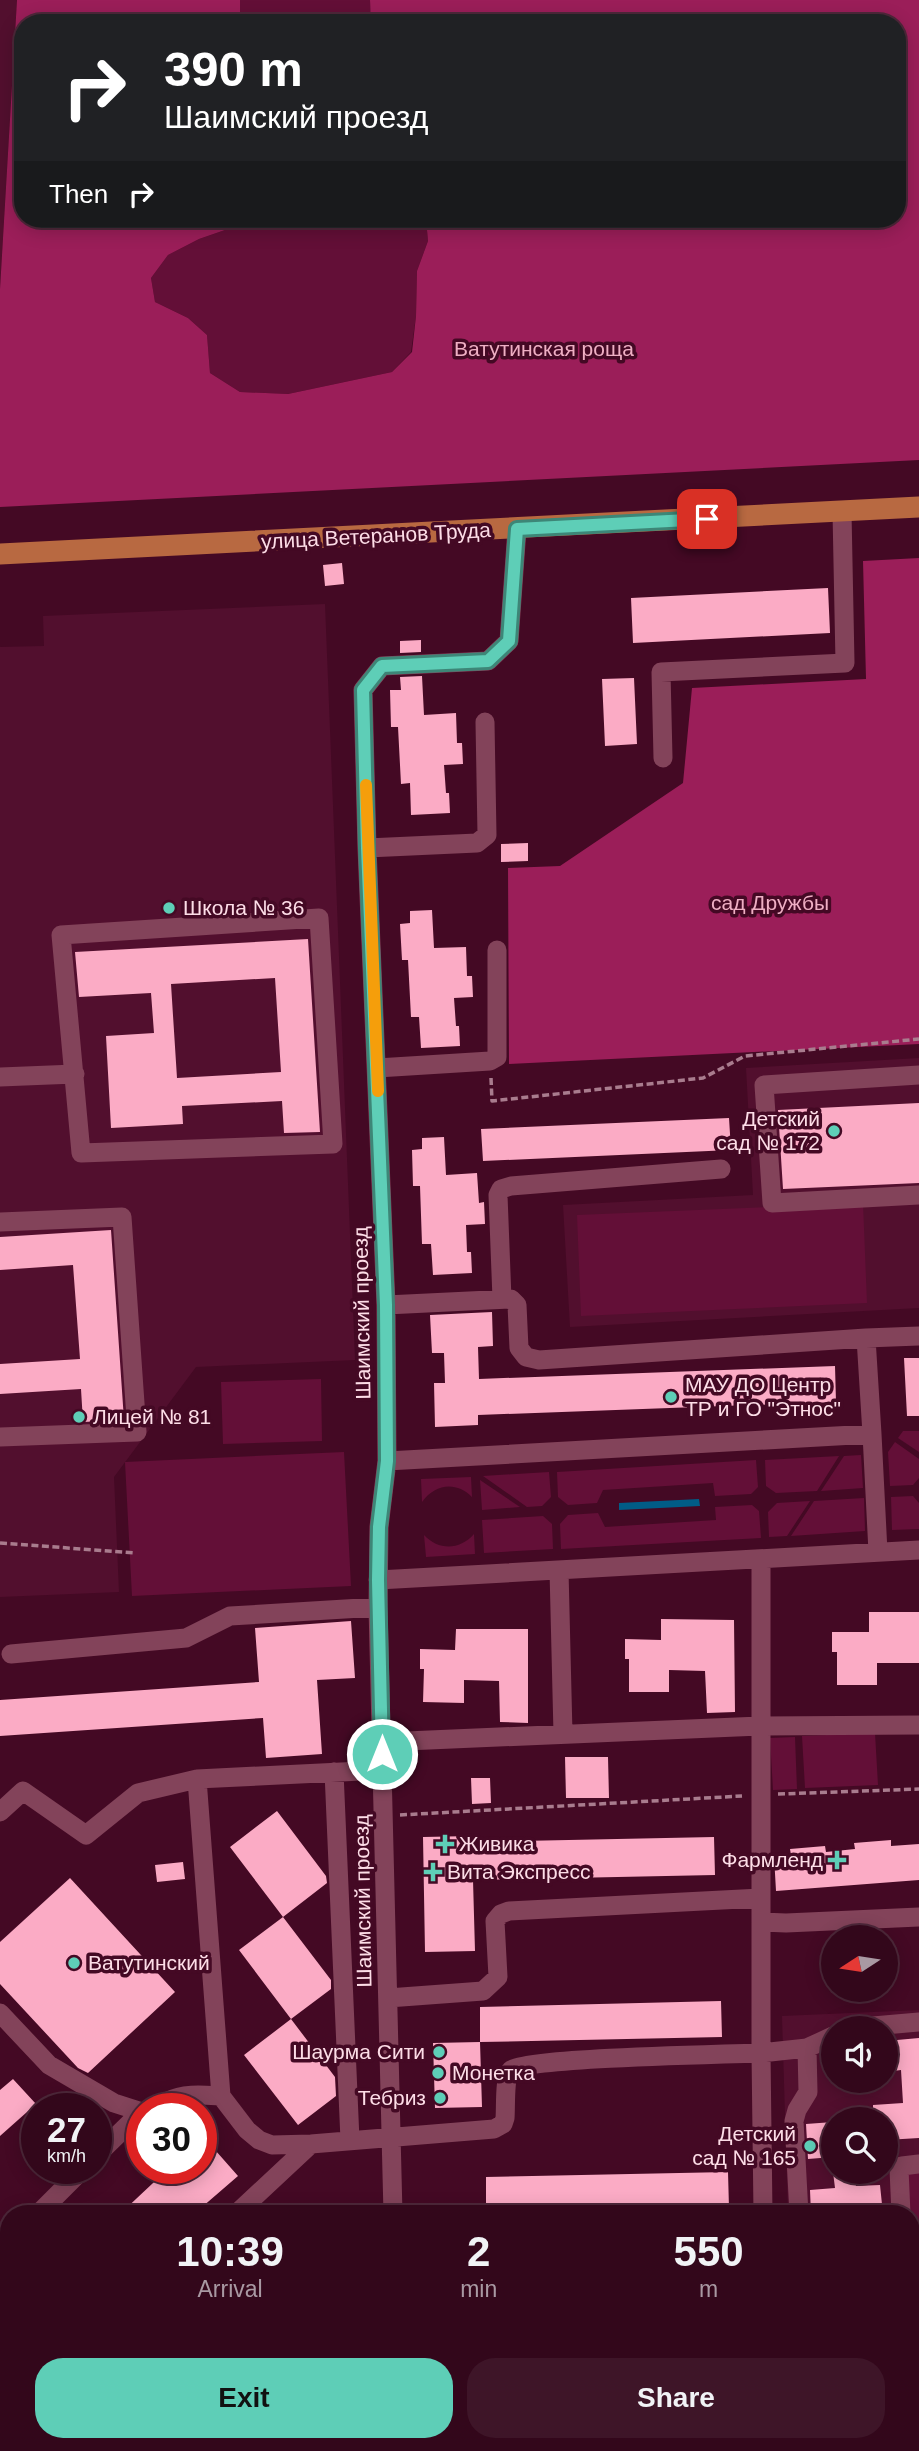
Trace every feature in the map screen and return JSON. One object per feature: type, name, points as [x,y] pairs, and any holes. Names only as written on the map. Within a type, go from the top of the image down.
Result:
[{"type":"main road","name":"улица Ветеранов Труда","points":[[0,554],[919,507]]},
{"type":"street","points":[[663,758],[661,672],[845,663],[842,512]]},
{"type":"street","name":"Шаимский проезд","points":[[393,2205],[378,1607],[379,1527],[387,1461],[386,1305],[363,690],[382,666],[488,661],[509,641],[517,529]]},
{"type":"street","points":[[367,848],[477,843],[484,839],[487,835],[485,722]]},
{"type":"street","points":[[319,918],[332,1144],[81,1153],[75,1074],[61,935],[319,918]]},
{"type":"street","points":[[377,1068],[490,1061],[496,1058],[497,950]]},
{"type":"street","points":[[0,1077],[75,1074]]},
{"type":"street","points":[[919,1075],[764,1085],[772,1203],[919,1195]]},
{"type":"street","points":[[502,1299],[501,1189],[721,1169]]},
{"type":"street","points":[[0,1222],[122,1217],[137,1432],[0,1437]]},
{"type":"street","points":[[386,1305],[511,1299],[517,1305],[519,1348],[526,1357],[539,1360],[919,1336]]},
{"type":"street","points":[[866,1338],[878,1552]]},
{"type":"street","points":[[387,1461],[872,1434]]},
{"type":"street","points":[[378,1580],[919,1550]]},
{"type":"street","points":[[761,1559],[763,2205]]},
{"type":"street","points":[[559,1570],[563,1734]]},
{"type":"street","points":[[11,1654],[186,1638],[230,1616],[378,1607]]},
{"type":"street","points":[[383,1742],[760,1726],[919,1725]]},
{"type":"street","points":[[0,1812],[23,1791],[86,1835],[138,1793],[197,1779],[382,1770]]},
{"type":"street","points":[[334,1772],[350,2140]]},
{"type":"street","points":[[197,1779],[221,2096],[258,2140],[272,2145],[311,2144],[499,2127],[505,2118],[507,2076],[512,2069],[519,2066],[560,2061],[761,2053],[807,2048],[821,2042]]},
{"type":"street","points":[[388,1998],[482,1991],[492,1984],[498,1978],[495,1921],[500,1914],[509,1911],[761,1898]]},
{"type":"street","points":[[761,1922],[919,1917]]},
{"type":"street","points":[[0,2013],[49,2065],[114,2103],[126,2106]]},
{"type":"street","points":[[898,2024],[919,2022]]},
{"type":"street","points":[[799,2205],[794,2121],[808,2092],[807,2048]]},
{"type":"street","points":[[217,2096],[221,2096]]},
{"type":"street","points":[[112,2141],[126,2128]]},
{"type":"street","points":[[246,2205],[311,2144]]},
{"type":"street","points":[[901,2205],[899,2169],[902,2166],[919,2164]]},
{"type":"street","points":[[47,2205],[68,2184]]},
{"type":"path","points":[[490,1061],[492,1101],[702,1078],[745,1056],[919,1039]]},
{"type":"path","points":[[0,1543],[136,1553]]},
{"type":"path","points":[[383,1816],[919,1789]]},
{"type":"shaded area","points":[[0,0],[17,0],[16,14],[14,14],[0,289]]},
{"type":"shaded area","points":[[240,0],[370,0],[371,14],[240,14]]},
{"type":"shaded area","points":[[231,228],[427,228],[428,241],[417,271],[416,316],[411,352],[392,372],[288,394],[240,392],[210,373],[207,335],[188,318],[155,302],[151,278],[168,255],[199,239]]},
{"type":"shaded area","name":"Школа № 36","points":[[325,604],[355,1360],[196,1367],[114,1477],[119,1592],[0,1597],[0,647],[44,646],[43,616]]},
{"type":"shaded area","name":"Детский сад № 172","points":[[919,1058],[919,1308],[570,1327],[563,1205],[753,1195],[746,1068]]},
{"type":"shaded area","points":[[863,1203],[867,1303],[581,1316],[577,1215]]},
{"type":"shaded area","points":[[321,1379],[322,1441],[223,1444],[221,1382]]},
{"type":"shaded area","points":[[903,1431],[919,1431],[919,1452],[898,1438]]},
{"type":"shaded area","points":[[895,1442],[919,1459],[919,1478],[913,1485],[890,1486],[888,1452]]},
{"type":"shaded area","points":[[344,1452],[351,1586],[132,1596],[125,1462]]},
{"type":"shaded area","points":[[861,1455],[863,1488],[821,1491],[844,1456]]},
{"type":"shaded area","points":[[839,1456],[817,1491],[776,1493],[766,1486],[765,1460]]},
{"type":"shaded area","points":[[756,1460],[758,1487],[751,1494],[715,1496],[713,1483],[603,1490],[597,1503],[568,1505],[558,1497],[557,1472]]},
{"type":"shaded area","points":[[549,1472],[551,1497],[542,1506],[527,1507],[483,1476]]},
{"type":"shaded area","points":[[471,1477],[472,1497],[459,1488],[446,1487],[433,1491],[422,1502],[421,1479]]},
{"type":"shaded area","points":[[480,1480],[520,1507],[482,1510]]},
{"type":"shaded area","points":[[913,1496],[919,1503],[919,1529],[892,1530],[891,1497]]},
{"type":"shaded area","points":[[864,1498],[865,1531],[791,1536],[814,1501]]},
{"type":"shaded area","points":[[810,1501],[787,1536],[769,1537],[768,1512],[777,1503]]},
{"type":"shaded area","points":[[752,1505],[759,1511],[761,1538],[561,1549],[560,1524],[568,1515],[598,1513],[605,1527],[716,1520],[715,1507]]},
{"type":"shaded area","points":[[543,1516],[552,1524],[553,1549],[484,1553],[482,1520]]},
{"type":"shaded area","points":[[474,1534],[475,1554],[426,1557],[424,1535],[436,1544],[456,1546]]},
{"type":"shaded area","points":[[875,1733],[878,1785],[805,1788],[802,1736]]},
{"type":"shaded area","points":[[795,1737],[797,1789],[773,1790],[770,1738]]},
{"type":"shaded area","name":"Детский сад № 165","points":[[919,2010],[919,2205],[788,2205],[782,2016]]},
{"type":"shaded area","points":[[919,2171],[919,2205],[909,2205],[907,2172]]},
{"type":"green space","name":"Ватутинская роща","points":[[17,0],[240,0],[240,14],[16,14]]},
{"type":"green space","name":"Ватутинская роща","points":[[370,0],[919,0],[919,460],[0,507],[0,289],[14,51],[14,228],[231,228],[199,239],[168,255],[151,278],[155,302],[188,318],[207,335],[210,373],[240,392],[288,394],[392,372],[412,352],[417,271],[428,241],[427,228],[906,228],[906,14],[371,14]]},
{"type":"green space","name":"сад Дружбы","points":[[919,558],[919,1044],[509,1064],[508,868],[560,866],[683,783],[692,688],[866,679],[863,561]]},
{"type":"water","points":[[699,1499],[700,1506],[619,1510],[619,1503]]},
{"type":"building","points":[[342,563],[344,584],[325,586],[323,565]]},
{"type":"building","points":[[828,588],[830,633],[633,643],[631,598]]},
{"type":"building","points":[[421,640],[421,652],[400,653],[400,641]]},
{"type":"building","points":[[422,676],[424,715],[456,713],[457,743],[462,743],[463,764],[444,765],[450,813],[411,815],[410,783],[401,784],[398,727],[391,727],[390,690],[401,690],[400,677]]},
{"type":"building","points":[[634,678],[637,744],[605,746],[602,679]]},
{"type":"building","points":[[528,843],[528,861],[501,862],[501,844]]},
{"type":"building","points":[[432,910],[434,948],[466,947],[467,976],[472,976],[473,997],[454,998],[460,1046],[421,1048],[419,1017],[411,1017],[408,960],[402,960],[400,924],[410,923],[410,911]]},
{"type":"building","points":[[308,939],[320,1132],[284,1133],[282,1101],[182,1106],[183,1124],[111,1128],[106,1036],[154,1033],[151,993],[79,997],[75,952]],"holes":[[[275,978],[281,1072],[177,1078],[171,984]]]},
{"type":"building","points":[[919,1103],[919,1183],[783,1189],[778,1110]]},
{"type":"building","points":[[729,1118],[731,1150],[483,1161],[481,1129]]},
{"type":"building","points":[[444,1137],[446,1175],[477,1173],[479,1203],[484,1202],[485,1224],[466,1225],[467,1252],[471,1252],[472,1273],[433,1275],[431,1244],[422,1244],[420,1186],[413,1186],[412,1150],[422,1149],[422,1138]]},
{"type":"building","points":[[111,1230],[124,1420],[83,1422],[81,1389],[0,1394],[0,1364],[80,1359],[73,1265],[0,1270],[0,1237]]},
{"type":"building","points":[[492,1312],[493,1346],[478,1347],[479,1379],[835,1366],[836,1402],[478,1415],[478,1425],[435,1427],[434,1383],[445,1383],[444,1353],[432,1353],[430,1315]]},
{"type":"building","points":[[904,1358],[919,1358],[919,1416],[907,1416]]},
{"type":"building","points":[[869,1612],[919,1612],[919,1663],[877,1663],[877,1685],[837,1685],[837,1652],[832,1652],[832,1632],[869,1632]]},
{"type":"building","points":[[661,1619],[734,1620],[735,1712],[707,1713],[705,1671],[669,1670],[669,1692],[629,1692],[629,1659],[625,1659],[625,1639],[661,1640]]},
{"type":"building","points":[[351,1621],[355,1678],[317,1680],[322,1754],[266,1758],[263,1718],[0,1736],[0,1700],[259,1682],[255,1628]]},
{"type":"building","points":[[456,1629],[528,1629],[528,1723],[500,1722],[499,1681],[464,1680],[464,1703],[423,1702],[424,1669],[420,1669],[420,1649],[455,1650]]},
{"type":"building","points":[[565,1757],[608,1757],[609,1798],[566,1798]]},
{"type":"building","points":[[471,1778],[490,1778],[491,1803],[472,1804]]},
{"type":"building","points":[[277,1811],[326,1876],[327,1883],[283,1917],[230,1847]]},
{"type":"building","points":[[472,1836],[472,1842],[714,1837],[715,1875],[473,1880],[475,1951],[425,1952],[423,1837]]},
{"type":"building","points":[[891,1840],[891,1846],[919,1844],[919,1880],[776,1891],[774,1856],[791,1855],[790,1849],[825,1846],[826,1852],[855,1849],[854,1843]]},
{"type":"building","points":[[183,1862],[185,1879],[157,1882],[155,1865]]},
{"type":"building","name":"Ватутинский","points":[[70,1878],[175,1992],[88,2073],[78,2068],[0,1984],[0,1942]]},
{"type":"building","points":[[283,1917],[331,1980],[331,1989],[291,2019],[239,1950]]},
{"type":"building","points":[[721,2001],[722,2037],[480,2042],[480,2007]]},
{"type":"building","points":[[291,2019],[335,2077],[336,2096],[298,2125],[244,2055]]},
{"type":"building","points":[[919,2038],[919,2138],[898,2139],[898,2107],[873,2107],[903,2103],[901,2070],[898,2070],[898,2040]]},
{"type":"building","points":[[480,2042],[482,2107],[435,2108],[433,2043]]},
{"type":"building","points":[[13,2079],[26,2093],[21,2093],[21,2117],[0,2136],[0,2090]]},
{"type":"building","points":[[821,2123],[821,2158],[808,2159],[806,2124]]},
{"type":"building","points":[[217,2152],[238,2176],[204,2205],[130,2205],[152,2184],[217,2184]]},
{"type":"building","points":[[728,2172],[729,2205],[486,2205],[486,2177]]},
{"type":"building","points":[[834,2184],[880,2185],[882,2205],[811,2205],[810,2190],[835,2188]]},
{"type":"slow traffic","points":[[366,785],[378,1091]]},
{"type":"place","name":"Школа № 36","points":[[169,908]]},
{"type":"place","name":"Детский сад № 172","points":[[834,1131]]},
{"type":"place","name":"МАУ ДО Центр ТР и ГО \"Этнос\"","points":[[671,1397]]},
{"type":"place","name":"Лицей № 81","points":[[79,1417]]},
{"type":"place","name":"Живика","points":[[445,1844]]},
{"type":"place","name":"Фармленд","points":[[837,1860]]},
{"type":"place","name":"Вита Экспресс","points":[[433,1872]]},
{"type":"place","name":"Ватутинский","points":[[74,1963]]},
{"type":"place","name":"Шаурма Сити","points":[[439,2052]]},
{"type":"place","name":"Монетка","points":[[438,2073]]},
{"type":"place","name":"Тебриз","points":[[440,2098]]},
{"type":"place","name":"Детский сад № 165","points":[[810,2146]]},
{"type":"route","points":[[382,1754],[378,1580],[379,1527],[387,1461],[386,1305],[363,690],[382,666],[488,661],[509,641],[517,529],[707,519]]}]
